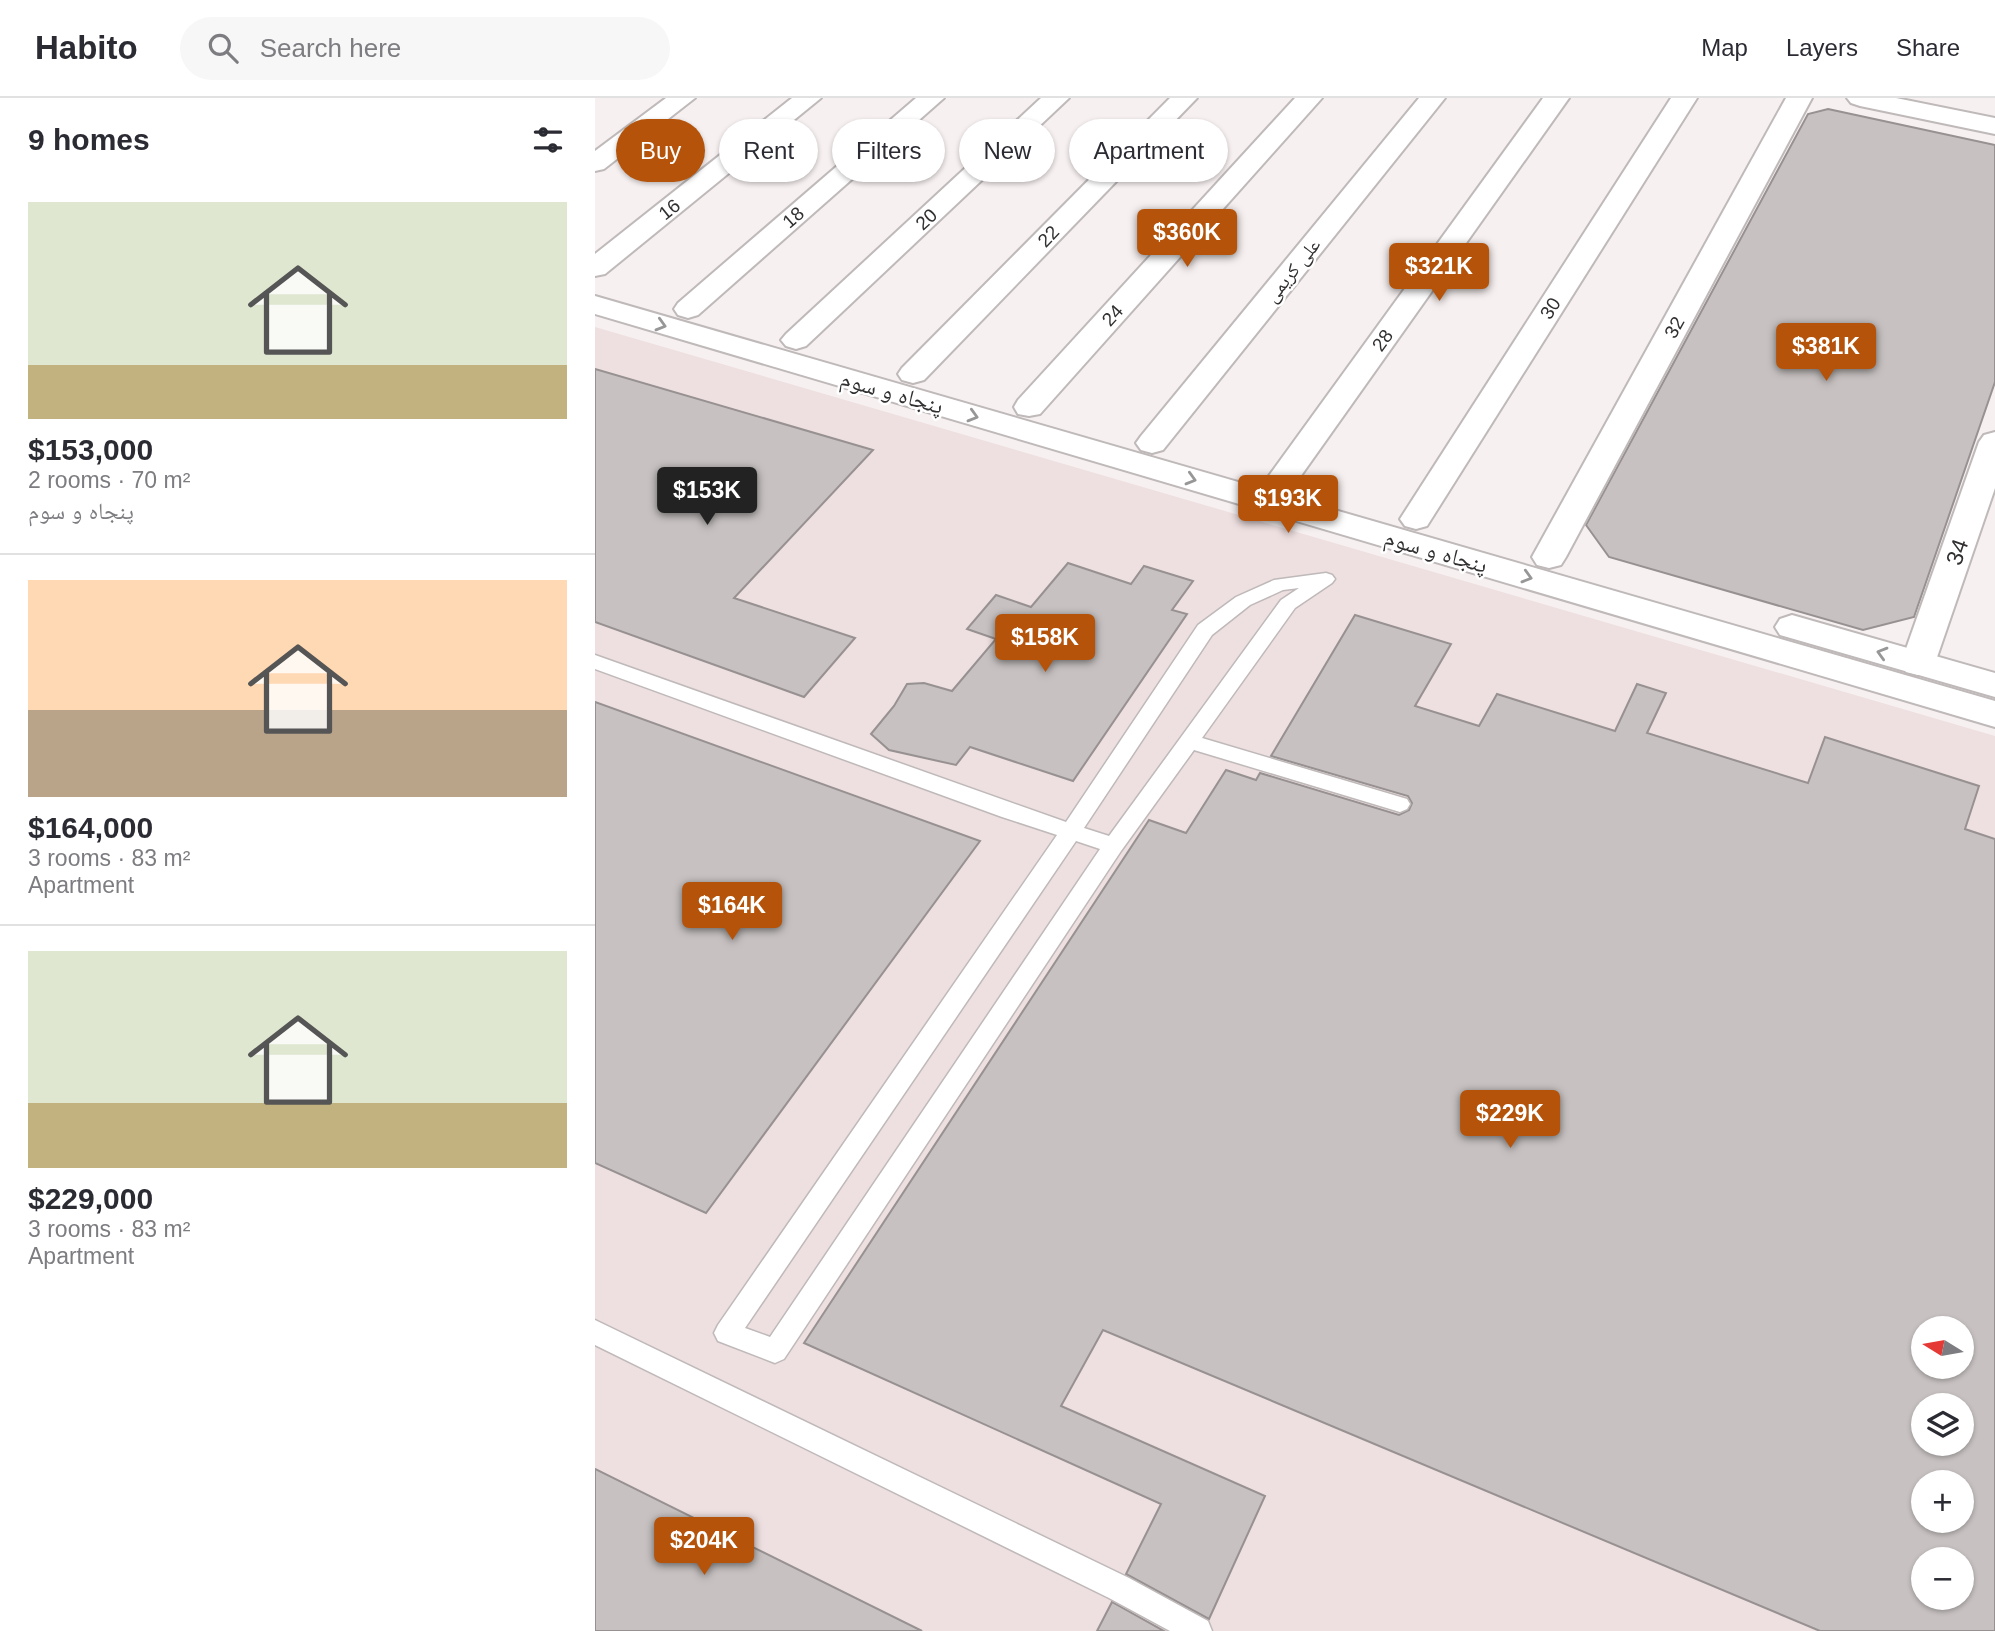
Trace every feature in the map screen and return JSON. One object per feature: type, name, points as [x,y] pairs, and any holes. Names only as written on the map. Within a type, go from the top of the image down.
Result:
[{"type":"street","points":[[595,163],[682,98]]},
{"type":"street","name":"16","points":[[595,268],[808,98]]},
{"type":"street","name":"18","points":[[688,309],[931,98]]},
{"type":"street","name":"20","points":[[796,340],[1056,98]]},
{"type":"street","name":"22","points":[[913,374],[1184,98]]},
{"type":"street","name":"24","points":[[1029,407],[1309,98]]},
{"type":"street","name":"علی کریمی","points":[[1152,443],[1432,98]]},
{"type":"street","name":"28","points":[[1282,480],[1556,98]]},
{"type":"street","name":"30","points":[[1416,519],[1684,98]]},
{"type":"street","name":"32","points":[[1549,557],[1799,98]]},
{"type":"street","points":[[1860,98],[1995,127]]},
{"type":"street","points":[[1940,98],[1995,110]]},
{"type":"street","name":"پنجاه و سوم","points":[[595,282],[1995,685]]},
{"type":"street","name":"پنجاه و سوم","points":[[595,305],[1995,714]]},
{"type":"street","name":"34","points":[[1918,663],[1995,442]]},
{"type":"lane","points":[[1325,579],[1288,604],[1189,741],[1114,845],[775,1350],[727,1333],[1070,833],[1205,630],[1244,601],[1280,584],[1325,579]]},
{"type":"lane","points":[[595,662],[1070,833],[1114,845]]},
{"type":"lane","points":[[1189,741],[1400,804]]},
{"type":"lane","points":[[595,1332],[1119,1588],[1198,1631]]},
{"type":"shaded area","points":[[595,327],[1995,736],[1995,1631],[595,1631]]},
{"type":"building","points":[[1828,109],[1995,145],[1995,382],[1914,617],[1863,630],[1609,557],[1586,525],[1808,114]]},
{"type":"building","points":[[595,369],[873,450],[734,598],[855,638],[804,697],[595,622]]},
{"type":"building","points":[[1068,563],[1131,584],[1144,566],[1193,581],[1172,610],[1187,614],[1073,781],[970,747],[956,765],[889,750],[871,734],[894,706],[907,684],[924,683],[952,691],[996,639],[967,629],[996,595],[1031,607]]},
{"type":"building","points":[[1355,615],[1451,644],[1415,706],[1479,726],[1497,694],[1615,731],[1637,684],[1666,693],[1647,733],[1808,783],[1825,737],[1979,786],[1965,829],[1995,839],[1995,1631],[1820,1631],[1103,1330],[1061,1406],[1265,1496],[1209,1619],[1126,1574],[1161,1504],[804,1343],[1149,820],[1186,833],[1226,770],[1256,780],[1260,773],[1399,815],[1409,810],[1412,803],[1408,796],[1271,756]]},
{"type":"building","points":[[595,702],[980,841],[706,1213],[595,1163]]},
{"type":"building","points":[[595,1469],[922,1631],[595,1631]]},
{"type":"building","points":[[1112,1602],[1164,1631],[1097,1631]]}]
